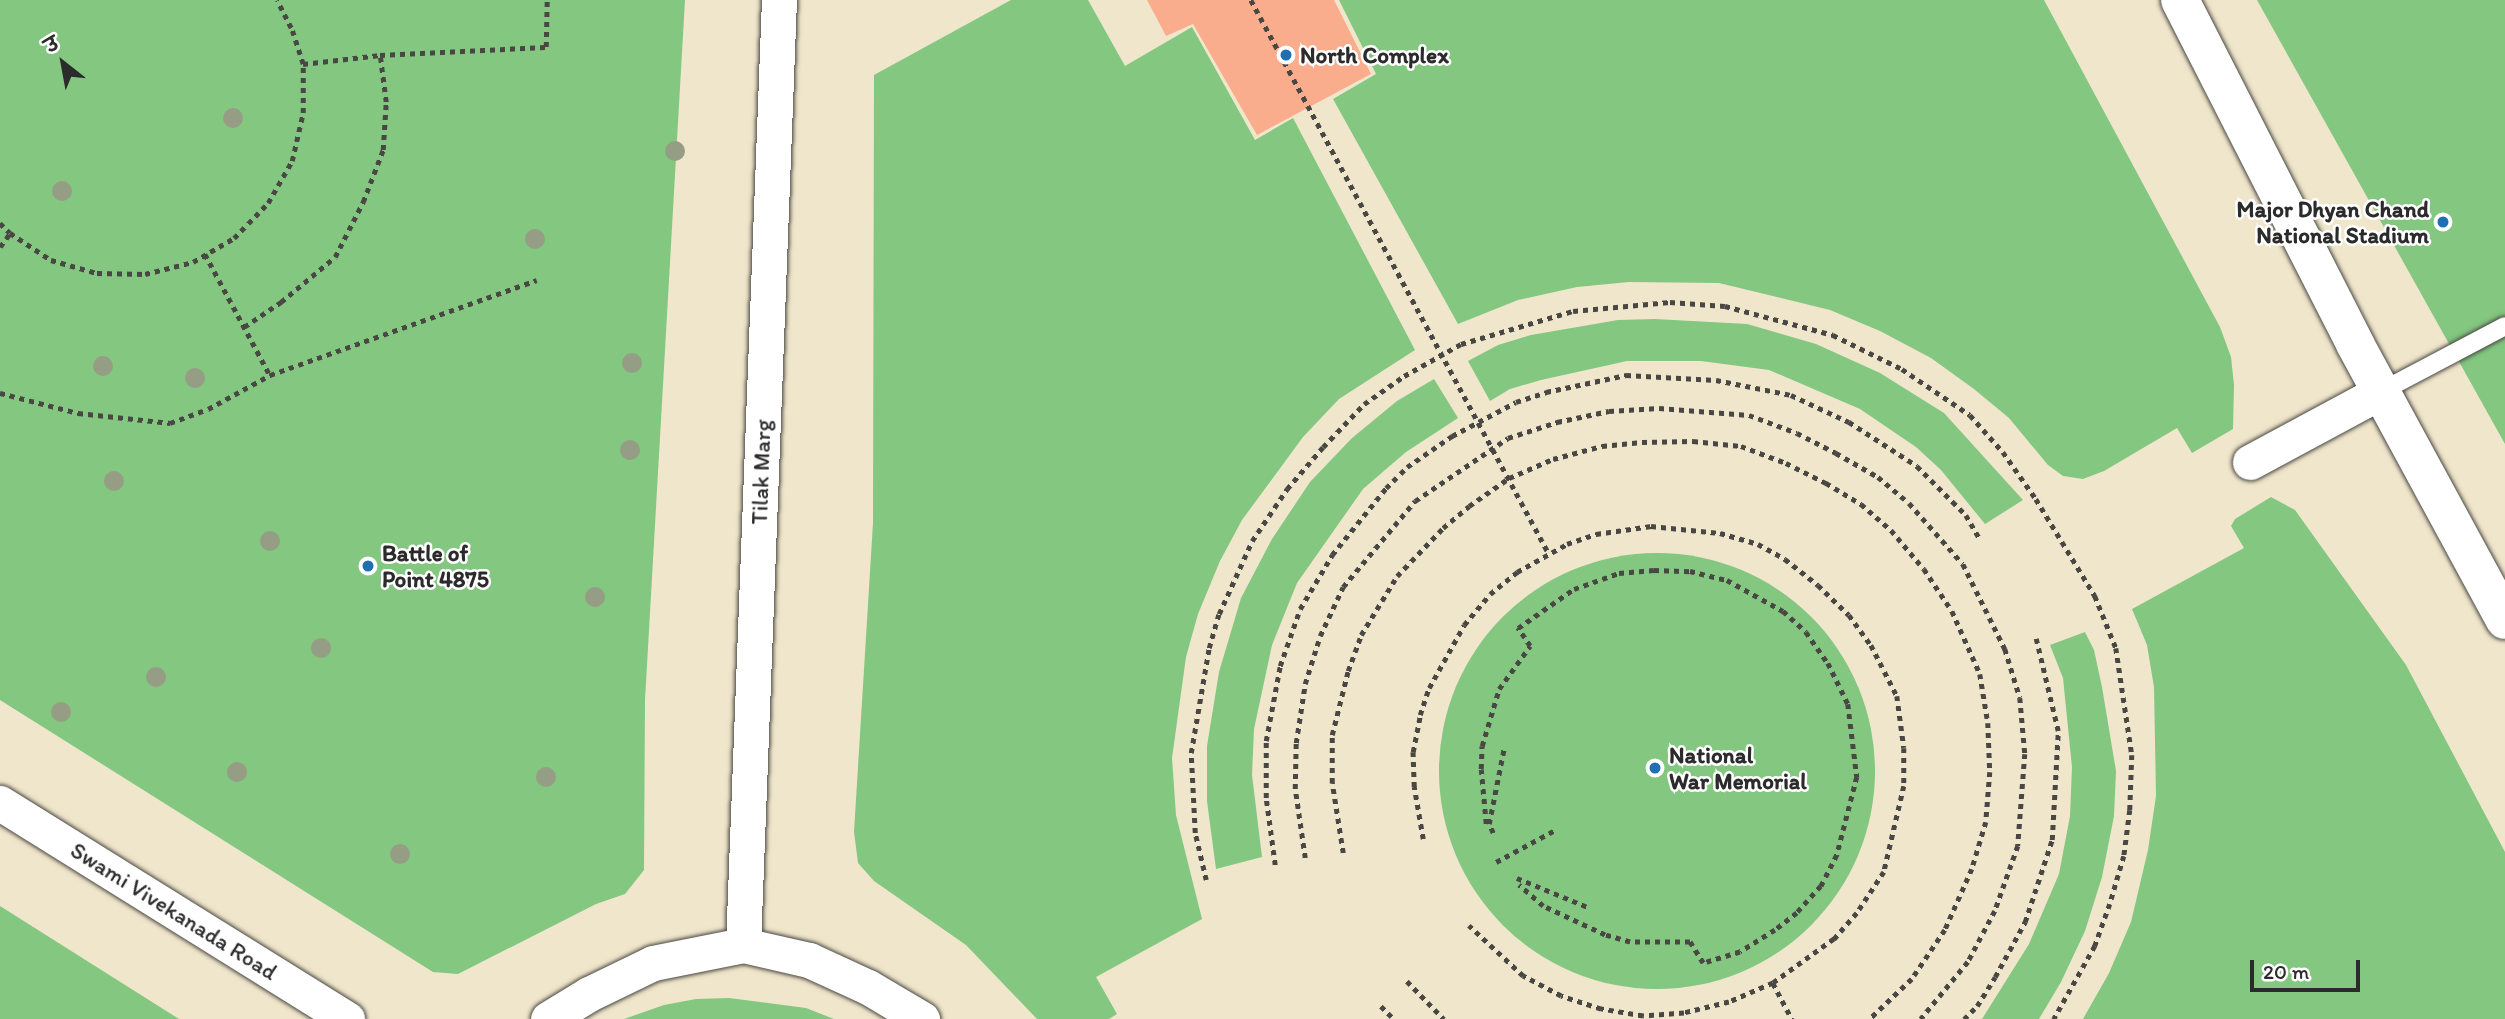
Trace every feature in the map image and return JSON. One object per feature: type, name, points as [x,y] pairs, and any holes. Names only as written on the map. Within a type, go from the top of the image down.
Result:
[{"type":"main road","points":[[2180,0],[2380,392],[2505,620]]},
{"type":"street","name":"Tilak Marg","points":[[743,945],[779,0]]},
{"type":"street","points":[[2250,461],[2380,392]]},
{"type":"street","name":"Swami Vivekanada Road","points":[[0,803],[347,1019]]},
{"type":"street","points":[[548,1019],[653,963],[743,945],[809,960],[868,987],[922,1019]]},
{"type":"lane","points":[[2380,392],[2505,326]]},
{"type":"path","points":[[0,223],[10,233],[51,260],[97,273],[145,274],[192,262],[234,237],[268,203],[292,161],[303,113],[303,64],[291,29],[276,0]]},
{"type":"path","points":[[303,64],[380,55],[546,47],[547,0]]},
{"type":"path","points":[[1251,0],[1549,554]]},
{"type":"path","points":[[244,327],[281,302],[335,257],[363,202],[383,150],[386,102],[380,55]]},
{"type":"path","points":[[0,247],[10,233]]},
{"type":"path","points":[[205,254],[270,375]]},
{"type":"path","points":[[0,393],[78,414],[170,423],[208,409],[270,375],[537,280]]},
{"type":"path","points":[[1206,880],[1195,834],[1191,754],[1209,648],[1237,571],[1269,513],[1323,447],[1364,404],[1461,344],[1573,311],[1670,302],[1726,306],[1833,335],[1902,369],[1970,415],[2003,452],[2029,489],[2095,596],[2116,648],[2132,755],[2130,810],[2124,856],[2095,947],[2054,1019]]},
{"type":"path","points":[[1275,865],[1266,798],[1266,741],[1279,666],[1300,608],[1332,555],[1386,488],[1408,467],[1479,422],[1517,402],[1546,392],[1626,375],[1716,380],[1791,395],[1824,409],[1917,466],[1966,515],[1980,539]]},
{"type":"path","points":[[1305,858],[1295,789],[1296,743],[1305,684],[1320,636],[1343,587],[1415,501],[1508,438],[1557,422],[1609,411],[1659,408],[1749,415],[1797,433],[1878,477],[1909,503],[1963,564],[2005,649],[2021,698],[2025,754],[2024,800],[2018,846],[1995,911],[1968,962],[1921,1019]]},
{"type":"path","points":[[1343,853],[1332,783],[1332,736],[1348,671],[1361,635],[1397,576],[1469,506],[1509,478],[1553,459],[1602,446],[1693,441],[1741,446],[1786,463],[1861,504],[1891,530],[1929,575],[1952,611],[1980,674],[1989,735],[1990,772],[1986,822],[1972,869],[1945,930],[1912,979],[1870,1019]]},
{"type":"path","points":[[1423,839],[1413,752],[1420,715],[1429,688],[1464,625],[1490,594],[1517,572],[1549,554],[1596,534],[1651,526],[1720,533],[1758,544],[1786,559],[1849,615],[1871,645],[1896,696],[1904,748],[1904,786],[1884,872],[1857,913],[1834,939],[1773,983],[1729,1002],[1684,1013],[1643,1016],[1601,1009],[1561,996],[1523,976],[1469,926]]},
{"type":"path","points":[[1486,824],[1482,746],[1499,689],[1530,646],[1518,628],[1574,589],[1619,573],[1654,570],[1690,571],[1727,580],[1783,611],[1805,632],[1828,663],[1848,704],[1857,777],[1837,855],[1821,886],[1797,913],[1775,930],[1740,952],[1703,963],[1690,942],[1630,942],[1605,935],[1543,906],[1519,885]]},
{"type":"path","points":[[1964,1019],[1989,987],[2025,922],[2052,840],[2059,731],[2036,639]]},
{"type":"path","points":[[1493,833],[1489,824],[1504,748]]},
{"type":"path","points":[[1496,862],[1557,829]]},
{"type":"path","points":[[1517,878],[1590,908]]},
{"type":"path","points":[[1407,981],[1444,1019]]},
{"type":"path","points":[[1773,983],[1792,1019]]},
{"type":"path","points":[[1381,1006],[1394,1019]]},
{"type":"green space","points":[[0,0],[685,0],[645,700],[644,870],[625,894],[596,904],[458,974],[433,972],[0,700]]},
{"type":"green space","points":[[1011,0],[1088,0],[1125,66],[1192,27],[1255,140],[1293,118],[1415,350],[1339,399],[1303,437],[1242,520],[1220,561],[1198,614],[1186,657],[1172,758],[1176,815],[1202,919],[1096,977],[1117,1014],[1109,1019],[1037,1019],[966,945],[874,881],[858,863],[854,832],[873,523],[874,75]]},
{"type":"green space","points":[[1339,0],[2044,0],[2220,327],[2231,357],[2234,385],[2233,429],[2192,453],[2177,428],[2104,471],[2083,479],[2063,476],[2048,465],[2009,418],[1931,358],[1880,331],[1830,310],[1719,283],[1629,282],[1577,287],[1518,300],[1458,324],[1333,99],[1376,74]]},
{"type":"green space","name":"Major Dhyan Chand National Stadium","points":[[2257,0],[2505,0],[2505,444]]},
{"type":"green space","points":[[1655,319],[1747,324],[1816,344],[1880,373],[1944,413],[2023,500],[1985,524],[1941,470],[1916,447],[1860,409],[1769,370],[1701,361],[1627,361],[1510,389],[1490,401],[1468,361],[1498,345],[1531,335],[1618,320]]},
{"type":"green space","points":[[1434,379],[1458,418],[1406,452],[1363,489],[1297,583],[1272,645],[1254,729],[1252,775],[1262,857],[1216,869],[1207,801],[1207,746],[1219,672],[1241,598],[1272,539],[1310,482],[1352,438],[1397,401]]},
{"type":"green space","points":[[2271,497],[2295,510],[2406,665],[2505,852],[2505,1019],[2083,1019],[2109,973],[2131,922],[2148,850],[2156,796],[2154,687],[2147,645],[2132,609],[2244,548],[2231,526],[2235,519]]},
{"type":"green space","points":[[1657,553],[1700,557],[1740,570],[1778,590],[1811,617],[1838,650],[1858,688],[1871,728],[1875,771],[1871,814],[1858,854],[1838,892],[1811,925],[1778,952],[1740,972],[1700,985],[1657,989],[1614,985],[1574,972],[1536,952],[1503,925],[1476,892],[1456,854],[1443,814],[1439,771],[1443,728],[1456,688],[1476,650],[1503,617],[1536,590],[1574,570],[1614,557]]},
{"type":"green space","points":[[2085,632],[2094,650],[2116,771],[2114,816],[2102,877],[2085,931],[2061,982],[2039,1019],[1982,1019],[2029,944],[2059,874],[2070,816],[2072,767],[2063,678],[2050,645]]},
{"type":"green space","points":[[0,906],[179,1019],[0,1019]]},
{"type":"green space","points":[[729,998],[806,1008],[834,1019],[624,1019],[664,1005],[696,999]]},
{"type":"building","name":"North Complex","points":[[1147,0],[1334,0],[1371,74],[1257,135],[1193,24],[1166,36]]},
{"type":"place","name":"North Complex","points":[[1286,55]]},
{"type":"place","name":"Major Dhyan Chand National Stadium","points":[[2443,222]]},
{"type":"place","name":"Battle of Point 4875","points":[[368,566]]},
{"type":"place","name":"National War Memorial","points":[[1655,768]]}]
